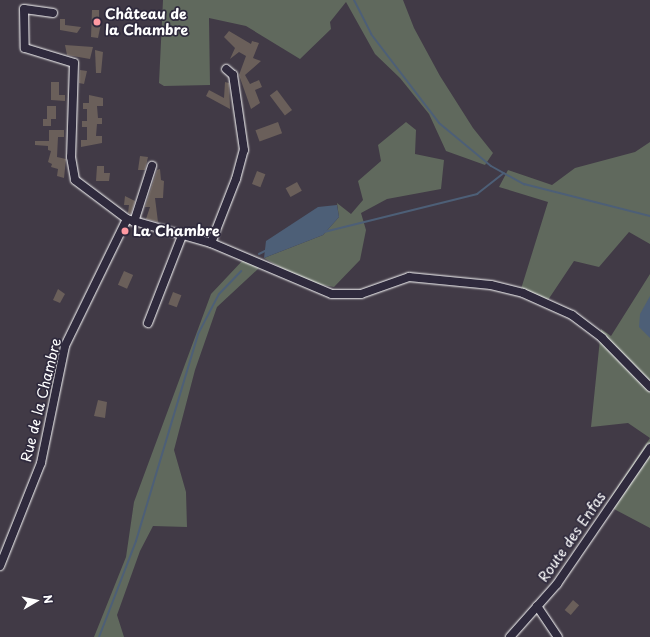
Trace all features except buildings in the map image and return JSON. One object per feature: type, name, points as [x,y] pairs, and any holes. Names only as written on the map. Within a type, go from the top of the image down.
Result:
[{"type":"street","points":[[53,13],[24,9],[25,48],[74,63],[71,157],[74,180],[130,220],[211,243],[260,263],[303,284],[332,294],[361,294],[410,277],[491,285],[523,293],[572,316],[584,324],[602,338],[650,387]]},
{"type":"street","points":[[211,243],[236,179],[244,150],[233,75],[226,68]]},
{"type":"street","name":"Rue de la Chambre","points":[[0,566],[41,463],[65,346],[130,220],[152,166]]},
{"type":"street","points":[[148,323],[182,236]]},
{"type":"street","name":"Route des Enfas","points":[[510,637],[562,576],[650,448]]},
{"type":"street","points":[[537,606],[558,637]]},
{"type":"green space","points":[[163,0],[403,0],[414,28],[440,76],[473,128],[493,153],[485,165],[446,151],[429,114],[400,78],[375,54],[346,2],[330,22],[331,29],[300,59],[246,26],[209,18],[210,85],[164,86],[159,83]]},
{"type":"green space","points":[[406,122],[416,130],[415,154],[444,160],[441,189],[387,199],[361,213],[366,230],[360,260],[334,287],[306,282],[264,258],[323,235],[339,217],[337,203],[351,214],[363,200],[358,181],[381,161],[378,145]]},
{"type":"green space","points":[[650,142],[650,244],[629,232],[599,267],[574,261],[548,300],[521,289],[548,202],[499,187],[508,170],[552,185],[575,168],[635,152]]},
{"type":"green space","points":[[244,259],[259,268],[217,307],[195,370],[174,450],[186,492],[187,527],[153,526],[140,551],[117,615],[124,637],[94,637],[126,557],[134,502],[211,294]]},
{"type":"green space","points":[[650,274],[650,438],[628,423],[591,427],[601,329],[611,336]]},
{"type":"green space","points":[[650,438],[650,528],[614,509],[610,498]]},
{"type":"water","points":[[337,205],[339,217],[323,235],[264,258],[266,241],[318,207]]},
{"type":"water","points":[[650,296],[650,338],[639,327],[640,314]]},
{"type":"waterway","points":[[354,0],[371,34],[439,123],[491,166],[524,184],[650,216]]},
{"type":"waterway","points":[[324,232],[477,194],[504,173]]},
{"type":"waterway","points":[[259,254],[267,250]]},
{"type":"waterway","points":[[99,637],[136,541],[198,334],[219,294],[241,271]]},
{"type":"place","name":"Château de la Chambre","points":[[97,22]]},
{"type":"place","name":"La Chambre","points":[[125,231]]}]
